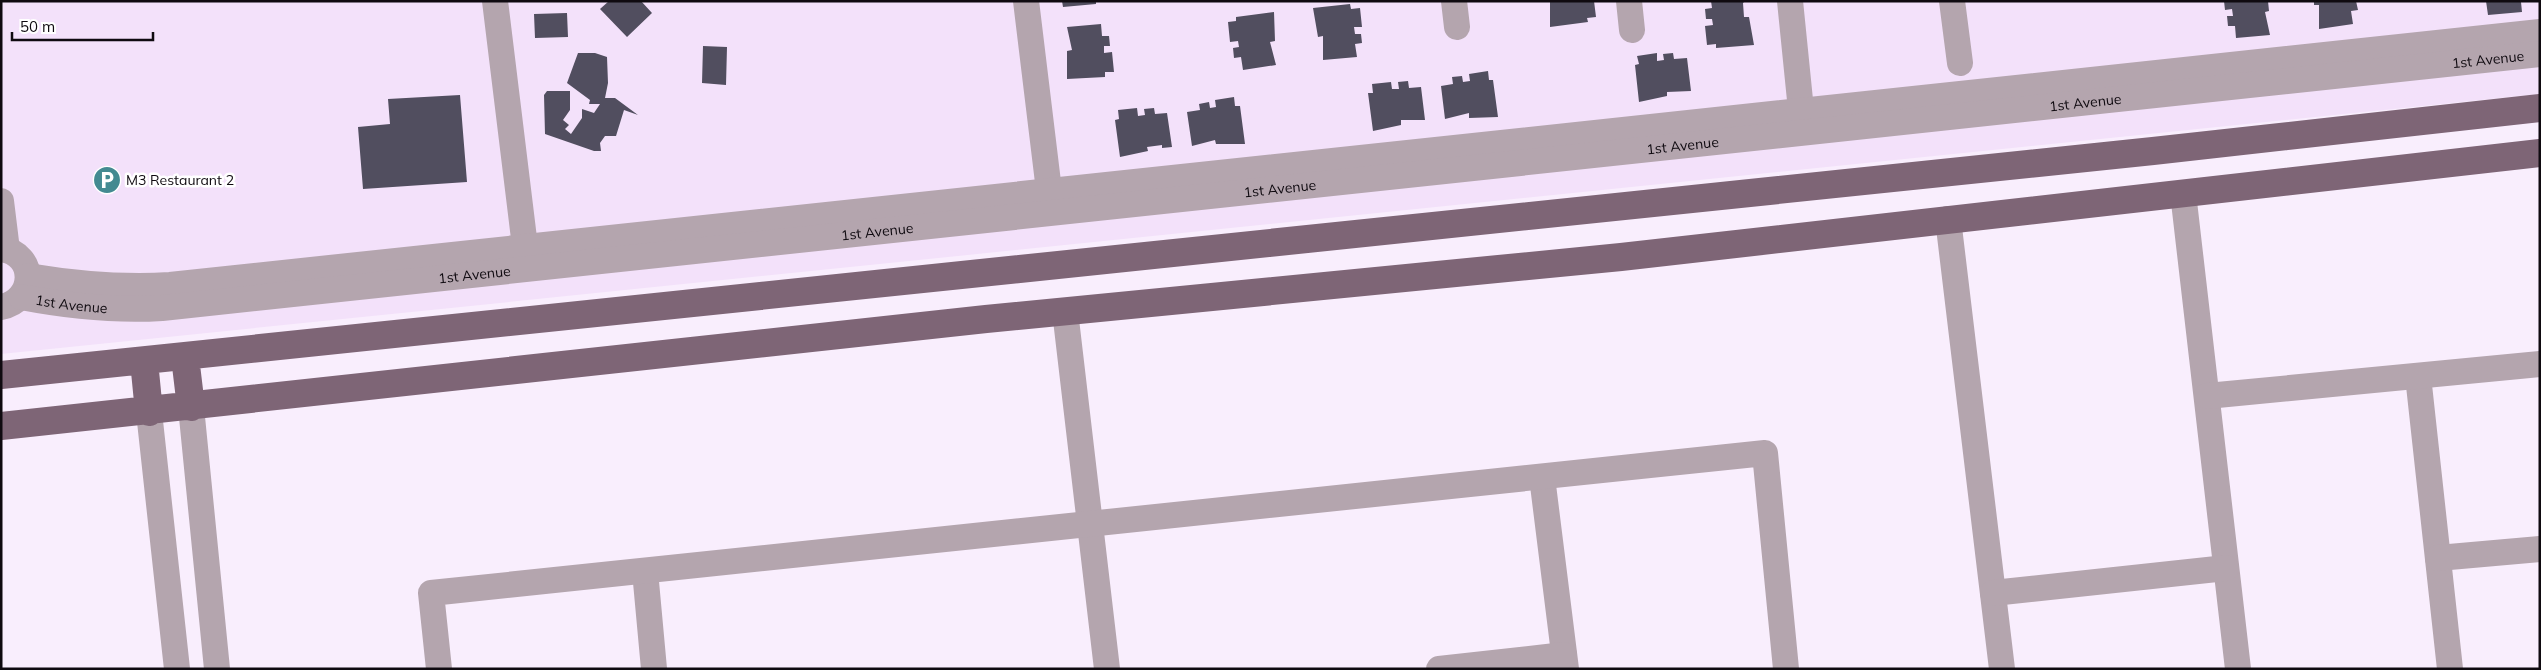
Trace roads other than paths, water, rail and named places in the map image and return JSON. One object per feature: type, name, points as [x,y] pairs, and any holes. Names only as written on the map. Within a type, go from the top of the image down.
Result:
[{"type":"main road","points":[[1,375],[2143,152],[2540,108]]},
{"type":"main road","points":[[1,426],[149,412],[1065,311],[1621,257],[2540,153]]},
{"type":"main road","points":[[185,357],[190,407]]},
{"type":"main road","points":[[144,361],[149,412]]},
{"type":"street","points":[[495,1],[526,257]]},
{"type":"street","points":[[1026,1],[1050,202]]},
{"type":"street","points":[[1454,1],[1457,27]]},
{"type":"street","points":[[1629,1],[1632,30]]},
{"type":"street","points":[[1790,1],[1801,110]]},
{"type":"street","points":[[1952,1],[1960,63]]},
{"type":"street","name":"1st Avenue","points":[[1050,202],[1801,110],[2540,32]]},
{"type":"street","name":"1st Avenue","points":[[17,293],[60,304],[133,310],[526,257],[1050,202],[2540,54]]},
{"type":"street","points":[[2183,193],[2238,669]]},
{"type":"street","points":[[1,201],[4,250],[22,262],[17,293]]},
{"type":"street","points":[[1948,220],[2002,669]]},
{"type":"street","points":[[1065,311],[1107,669]]},
{"type":"street","points":[[2207,396],[2540,364]]},
{"type":"street","points":[[2418,376],[2450,669]]},
{"type":"street","points":[[190,407],[217,669]]},
{"type":"street","points":[[149,412],[173,668]]},
{"type":"street","points":[[439,669],[431,593],[1765,454],[1786,669]]},
{"type":"street","points":[[1439,669],[1565,662],[1542,477]]},
{"type":"street","points":[[2438,558],[2540,549]]},
{"type":"street","points":[[1993,593],[2226,568]]},
{"type":"street","points":[[645,571],[654,669]]},
{"type":"place","name":"M3 Restaurant 2","points":[[107,180]]}]
